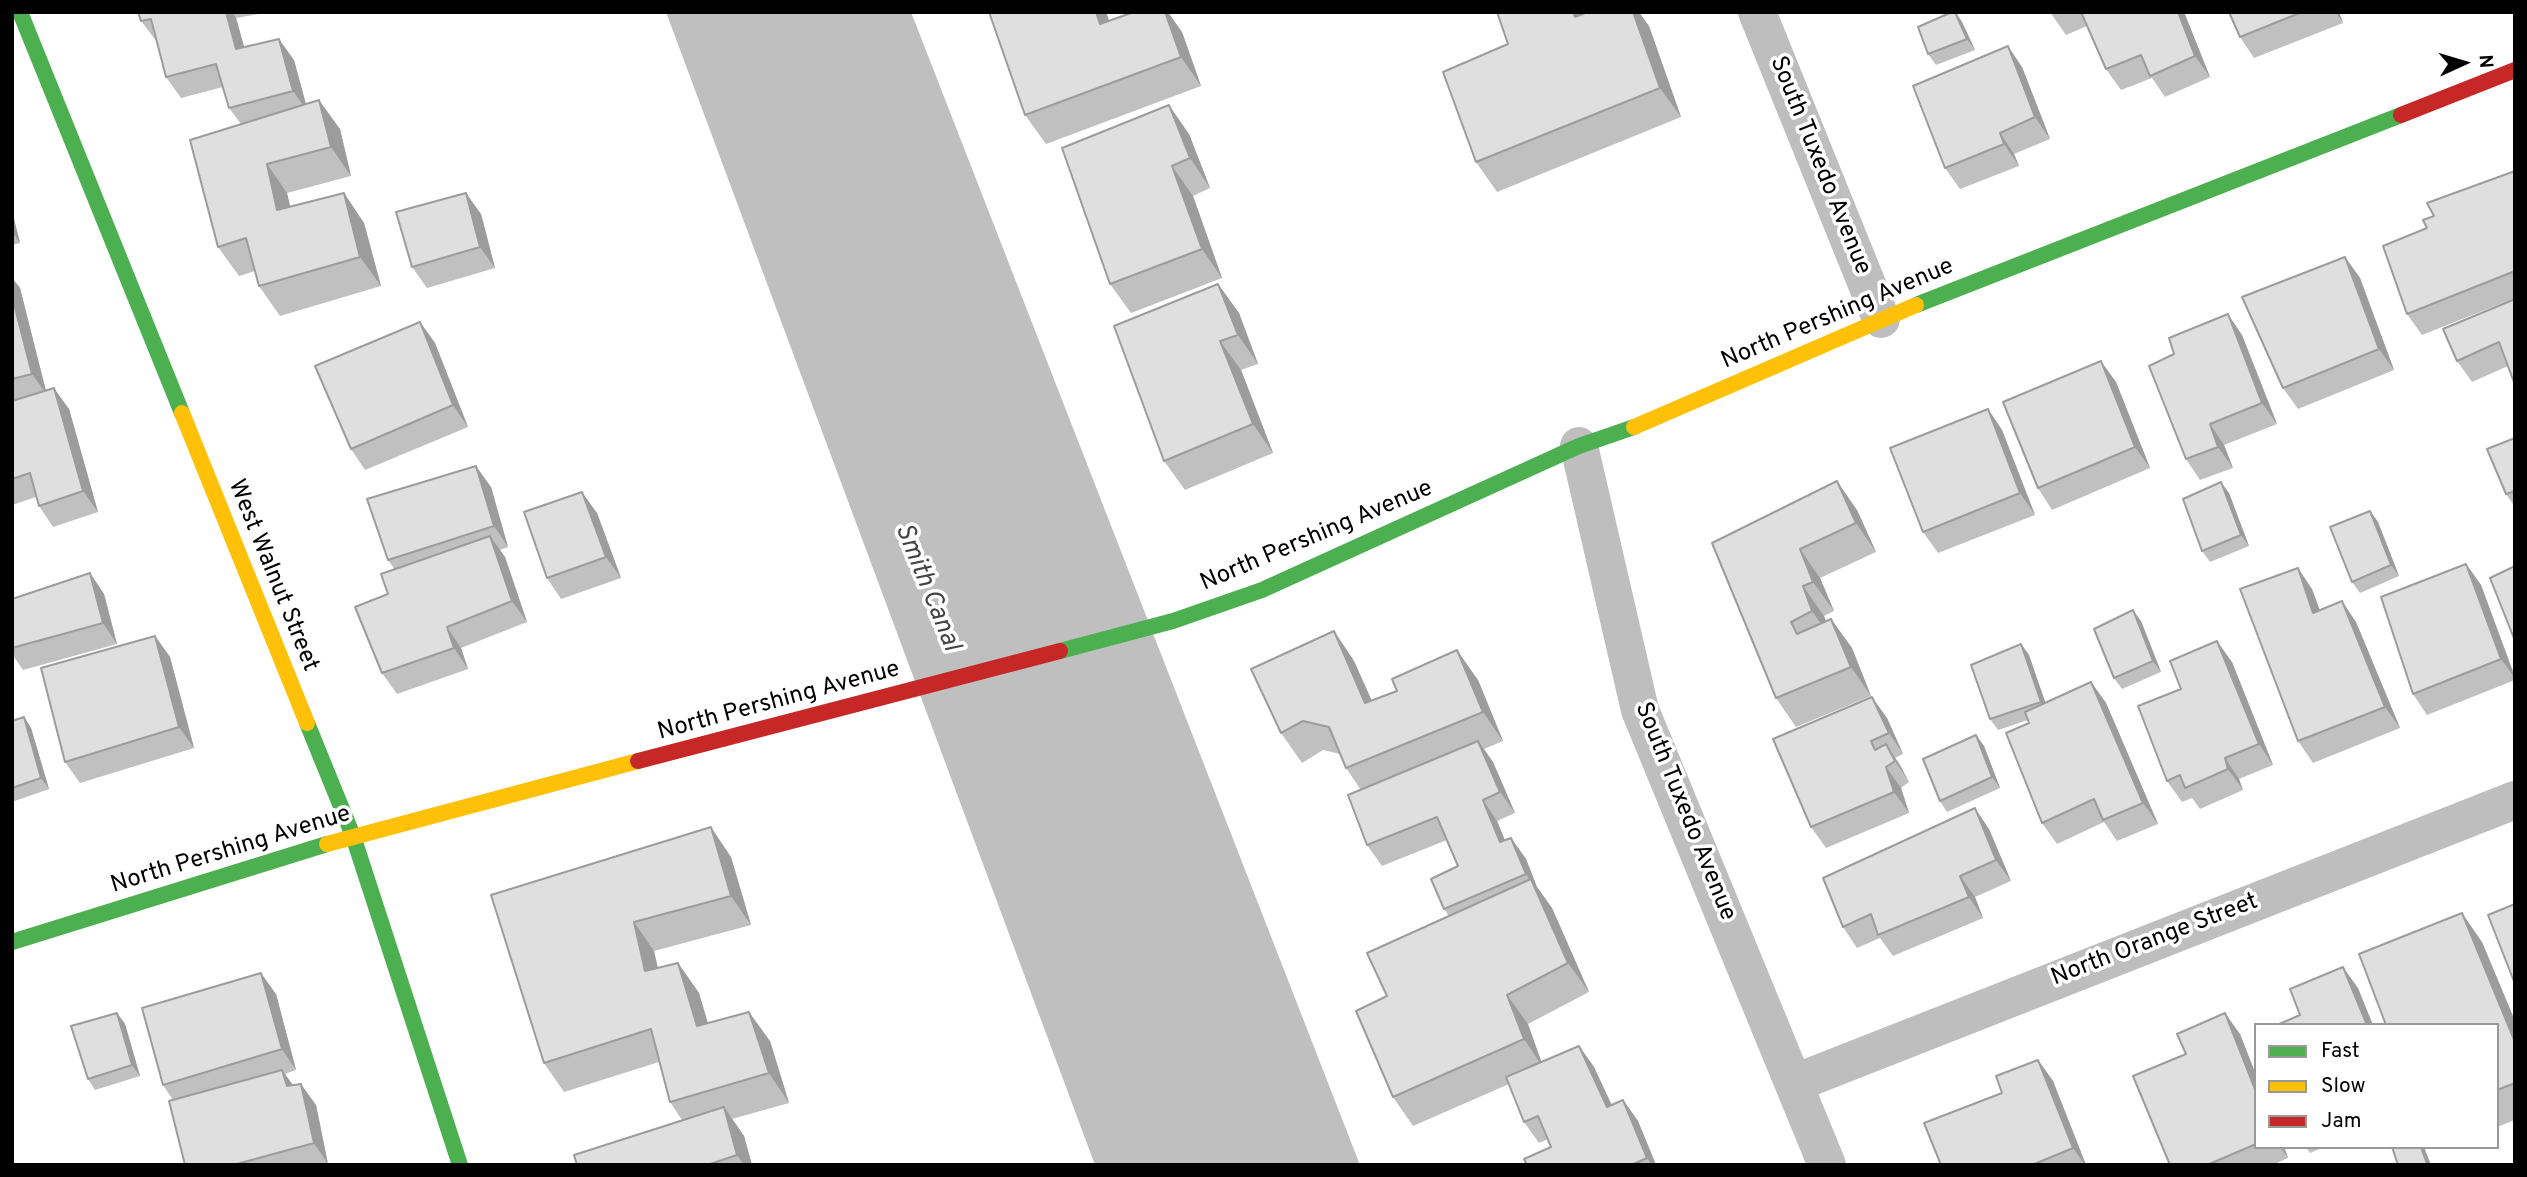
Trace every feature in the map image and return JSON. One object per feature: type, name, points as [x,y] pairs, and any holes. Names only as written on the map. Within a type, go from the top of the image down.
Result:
[{"type":"main road","name":"West Walnut Street","points":[[20,12],[353,836],[460,1165]]},
{"type":"main road","name":"North Pershing Avenue","points":[[12,942],[353,836],[1173,621],[1262,590],[1579,446],[1633,428],[1881,319],[2515,71]]},
{"type":"street","name":"South Tuxedo Avenue","points":[[1757,12],[1881,319]]},
{"type":"street","name":"South Tuxedo Avenue","points":[[1579,446],[1640,710],[1827,1165]]},
{"type":"street","name":"North Orange Street","points":[[1795,1083],[2515,800]]},
{"type":"water","name":"Smith Canal","points":[[666,12],[911,12],[1360,1165],[1095,1165]]},
{"type":"building","points":[[138,12],[226,12],[236,49],[279,39],[293,91],[229,108],[216,64],[166,77],[151,19],[141,21]]},
{"type":"building","points":[[989,12],[1096,12],[1100,24],[1134,12],[1165,12],[1181,57],[1025,115]]},
{"type":"building","points":[[1497,12],[1573,12],[1575,17],[1588,12],[1633,12],[1660,88],[1476,162],[1443,72],[1508,44]]},
{"type":"building","points":[[1955,12],[1967,39],[1928,54],[1918,27]]},
{"type":"building","points":[[2081,12],[2178,12],[2195,56],[2150,76],[2141,55],[2106,69]]},
{"type":"building","points":[[2229,12],[2302,12],[2240,37]]},
{"type":"building","points":[[2008,46],[2035,117],[2000,133],[2004,144],[1945,168],[1913,86]]},
{"type":"building","points":[[319,100],[331,147],[267,164],[277,210],[344,193],[360,257],[259,286],[246,238],[218,247],[190,140]]},
{"type":"building","points":[[1169,105],[1190,158],[1172,166],[1202,249],[1110,284],[1062,148]]},
{"type":"building","points":[[2515,171],[2515,271],[2407,314],[2383,246],[2427,228],[2423,220],[2434,216],[2427,203]]},
{"type":"building","points":[[466,193],[480,247],[412,267],[396,212]]},
{"type":"building","points":[[2345,257],[2379,349],[2283,388],[2242,297]]},
{"type":"building","points":[[1218,284],[1238,335],[1220,341],[1253,424],[1164,461],[1114,326]]},
{"type":"building","points":[[12,296],[32,374],[12,379]]},
{"type":"building","points":[[2515,299],[2515,385],[2499,342],[2457,361],[2443,329]]},
{"type":"building","points":[[2228,314],[2262,403],[2210,424],[2218,447],[2186,459],[2149,366],[2174,354],[2169,338]]},
{"type":"building","points":[[420,322],[453,405],[351,449],[315,366]]},
{"type":"building","points":[[2101,361],[2135,447],[2038,488],[2003,402]]},
{"type":"building","points":[[54,388],[83,491],[39,506],[30,473],[12,479],[12,401]]},
{"type":"building","points":[[1988,409],[2020,493],[1923,532],[1890,448]]},
{"type":"building","points":[[2515,438],[2515,491],[2506,494],[2487,449]]},
{"type":"building","points":[[476,466],[494,526],[388,560],[367,499]]},
{"type":"building","points":[[1837,481],[1856,523],[1800,549],[1813,582],[1803,586],[1812,611],[1791,622],[1797,634],[1831,619],[1851,667],[1776,698],[1712,543]]},
{"type":"building","points":[[2221,482],[2241,535],[2202,551],[2183,499]]},
{"type":"building","points":[[582,492],[606,557],[547,578],[524,512]]},
{"type":"building","points":[[2370,511],[2391,565],[2352,582],[2330,527]]},
{"type":"building","points":[[490,536],[512,601],[447,627],[454,648],[382,673],[355,607],[388,594],[381,574]]},
{"type":"building","points":[[2466,564],[2501,659],[2413,694],[2381,597]]},
{"type":"building","points":[[2515,566],[2515,641],[2490,578]]},
{"type":"building","points":[[2298,568],[2313,613],[2342,601],[2385,707],[2298,741],[2240,589]]},
{"type":"building","points":[[90,573],[103,623],[12,648],[12,599]]},
{"type":"building","points":[[2133,610],[2153,661],[2114,678],[2094,629]]},
{"type":"building","points":[[1334,631],[1365,703],[1397,691],[1392,679],[1457,650],[1483,712],[1346,768],[1329,727],[1303,721],[1281,733],[1251,669]]},
{"type":"building","points":[[155,636],[179,727],[65,762],[41,668]]},
{"type":"building","points":[[2217,641],[2259,744],[2225,758],[2228,769],[2185,788],[2180,775],[2167,781],[2138,706],[2181,689],[2170,661]]},
{"type":"building","points":[[2021,644],[2041,702],[1990,719],[1971,665]]},
{"type":"building","points":[[2091,682],[2143,803],[2103,820],[2094,799],[2042,823],[2006,733],[2029,723],[2025,712]]},
{"type":"building","points":[[1872,697],[1889,733],[1871,741],[1875,750],[1886,744],[1895,761],[1886,767],[1894,792],[1811,827],[1773,739]]},
{"type":"building","points":[[24,717],[41,778],[12,788],[12,721]]},
{"type":"building","points":[[1976,735],[1992,777],[1940,801],[1923,759]]},
{"type":"building","points":[[1478,741],[1500,792],[1483,800],[1500,842],[1511,838],[1526,874],[1444,909],[1431,879],[1458,866],[1437,817],[1367,845],[1348,795]]},
{"type":"building","points":[[1975,808],[1996,860],[1960,876],[1969,897],[1878,935],[1871,914],[1843,927],[1823,878]]},
{"type":"building","points":[[711,827],[731,896],[634,922],[645,971],[678,963],[697,1026],[749,1012],[769,1073],[670,1102],[651,1029],[544,1063],[491,895]]},
{"type":"building","points":[[1531,879],[1568,963],[1507,995],[1524,1039],[1393,1097],[1356,1011],[1387,996],[1367,953]]},
{"type":"building","points":[[2515,904],[2515,984],[2488,915]]},
{"type":"building","points":[[2462,913],[2515,1042],[2515,1083],[2499,1089],[2499,1023],[2385,1023],[2359,954]]},
{"type":"building","points":[[2343,967],[2366,1023],[2282,1023],[2300,1015],[2290,989]]},
{"type":"building","points":[[261,973],[282,1049],[163,1085],[142,1008]]},
{"type":"building","points":[[117,1013],[132,1065],[88,1079],[71,1026]]},
{"type":"building","points":[[2225,1013],[2254,1087],[2254,1145],[2207,1165],[2170,1165],[2133,1076],[2186,1054],[2177,1034]]},
{"type":"building","points":[[1579,1046],[1607,1107],[1623,1100],[1647,1158],[1631,1165],[1527,1165],[1524,1159],[1551,1147],[1538,1116],[1524,1122],[1506,1077]]},
{"type":"building","points":[[2038,1060],[2073,1148],[2032,1165],[1941,1165],[1924,1123],[2002,1093],[1996,1076]]},
{"type":"building","points":[[282,1070],[287,1086],[301,1084],[314,1143],[233,1165],[185,1165],[169,1101]]},
{"type":"building","points":[[724,1107],[737,1155],[707,1165],[577,1165],[574,1155]]},
{"type":"building","points":[[2393,1149],[2422,1149],[2427,1164],[2398,1165]]},
{"type":"traffic: fast","points":[[20,12],[182,413]]},
{"type":"traffic: fast","points":[[1916,305],[2401,115]]},
{"type":"traffic: fast","points":[[1060,651],[1173,621],[1262,590],[1579,446],[1634,427]]},
{"type":"traffic: fast","points":[[307,723],[353,836],[460,1165]]},
{"type":"traffic: fast","points":[[12,942],[327,844]]},
{"type":"traffic: slow","points":[[1634,427],[1916,305]]},
{"type":"traffic: slow","points":[[182,413],[307,723]]},
{"type":"traffic: slow","points":[[327,844],[638,761]]},
{"type":"traffic: jam","points":[[2401,115],[2515,70]]},
{"type":"traffic: jam","points":[[638,761],[1060,651]]}]
